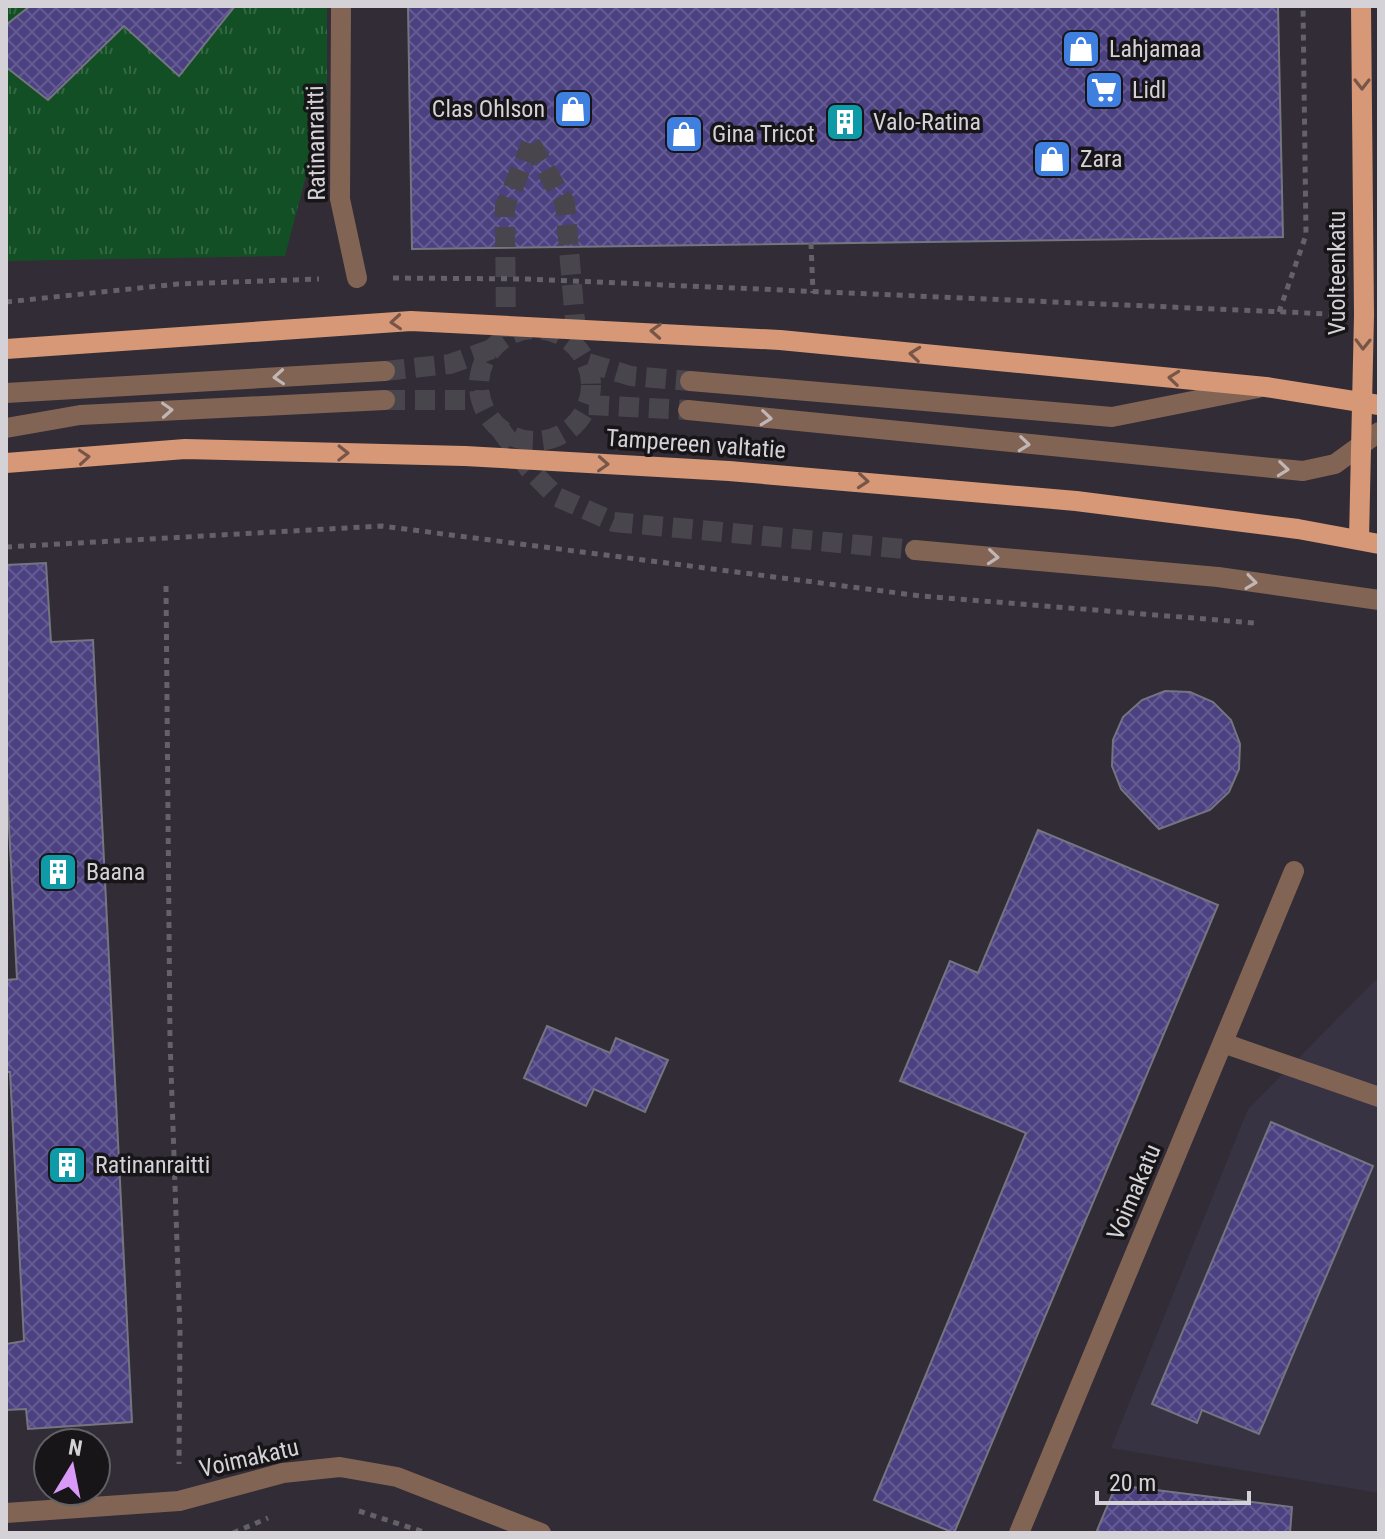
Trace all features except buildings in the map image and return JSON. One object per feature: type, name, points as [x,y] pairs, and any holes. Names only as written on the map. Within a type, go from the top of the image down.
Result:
[{"type":"main road","name":"Vuolteenkatu","points":[[1361,6],[1364,315],[1370,403],[1362,446],[1369,541]]},
{"type":"main road","points":[[6,349],[411,321],[766,339],[1266,387],[1370,403]]},
{"type":"main road","name":"Tampereen valtatie","points":[[6,463],[185,449],[558,461],[774,474],[1076,501],[1369,541]]},
{"type":"street","name":"Ratinanraitti","points":[[341,6],[340,199],[357,278]]},
{"type":"street","points":[[6,393],[385,371]]},
{"type":"street","points":[[690,381],[1112,417],[1266,387]]},
{"type":"street","points":[[6,428],[80,415],[385,400]]},
{"type":"street","points":[[688,410],[1303,471],[1335,464],[1379,432]]},
{"type":"street","points":[[915,550],[1218,577],[1379,600]]},
{"type":"street","name":"Voimakatu","points":[[1019,1533],[1294,871]]},
{"type":"street","points":[[1223,1043],[1379,1097]]},
{"type":"street","name":"Voimakatu","points":[[6,1513],[179,1501],[283,1473],[340,1467],[397,1477],[541,1533]]},
{"type":"path","points":[[1279,312],[1306,235],[1303,6]]},
{"type":"path","points":[[811,243],[813,293]]},
{"type":"path","points":[[6,302],[178,284],[357,278],[528,279],[1364,315]]},
{"type":"path","points":[[6,547],[382,526],[921,596],[1266,624]]},
{"type":"path","points":[[166,586],[170,1040],[180,1331],[179,1501]]},
{"type":"path","points":[[353,1509],[427,1533]]},
{"type":"path","points":[[233,1533],[279,1515]]},
{"type":"shaded area","points":[[1379,977],[1379,1493],[1111,1448],[1248,1109]]},
{"type":"green space","points":[[6,6],[327,6],[327,96],[285,256],[6,261]]},
{"type":"tunnel","points":[[531,144],[565,203],[577,344]]},
{"type":"tunnel","points":[[506,337],[505,207],[531,144]]},
{"type":"tunnel","points":[[535,329],[556,333],[575,345],[587,364],[591,385],[587,406],[575,425],[556,437],[535,441],[514,437],[495,425],[483,406],[479,385],[483,364],[495,345],[514,333],[535,329]]},
{"type":"tunnel","points":[[385,371],[450,364],[492,349]]},
{"type":"tunnel","points":[[588,363],[631,376],[690,381]]},
{"type":"tunnel","points":[[385,400],[481,400]]},
{"type":"tunnel","points":[[589,405],[688,410]]},
{"type":"tunnel","points":[[500,429],[529,469],[557,497],[614,522],[915,550]]},
{"type":"place","name":"Lahjamaa","points":[[1081,49]]},
{"type":"place","name":"Lidl","points":[[1104,90]]},
{"type":"place","name":"Clas Ohlson","points":[[573,109]]},
{"type":"place","name":"Valo-Ratina","points":[[845,122]]},
{"type":"place","name":"Gina Tricot","points":[[684,134]]},
{"type":"place","name":"Zara","points":[[1052,159]]},
{"type":"place","name":"Baana","points":[[58,872]]},
{"type":"place","name":"Ratinanraitti","points":[[67,1165]]}]
